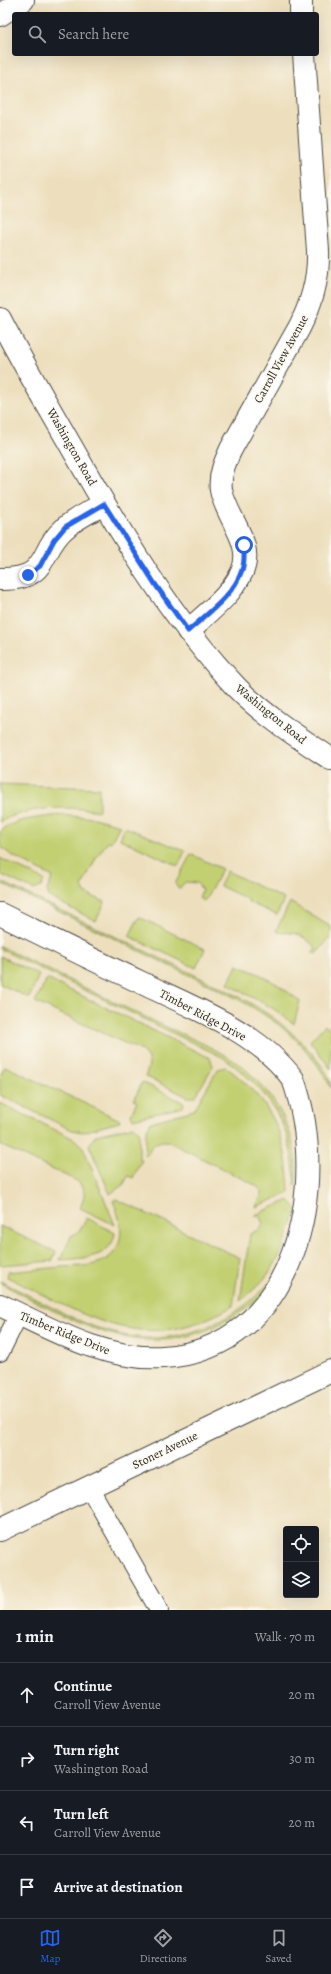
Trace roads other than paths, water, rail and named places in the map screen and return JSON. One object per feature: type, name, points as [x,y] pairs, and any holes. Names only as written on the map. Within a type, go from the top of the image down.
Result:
[{"type":"street","points":[[0,15],[23,0]]},
{"type":"street","points":[[301,0],[302,12]]},
{"type":"street","name":"Carroll View Avenue","points":[[188,631],[220,602],[234,585],[242,571],[245,559],[244,545],[221,491],[223,465],[230,449],[299,328],[309,308],[315,286],[318,269],[318,251],[304,56]]},
{"type":"street","name":"Washington Road","points":[[0,319],[104,504],[155,584],[188,631],[238,689],[283,727],[331,759]]},
{"type":"street","points":[[0,580],[10,580],[28,575],[40,566],[54,540],[65,527],[104,504]]},
{"type":"street","name":"Timber Ridge Drive","points":[[0,914],[219,1020],[260,1046],[280,1063],[293,1079],[315,1116],[323,1144],[326,1178]]},
{"type":"street","name":"Timber Ridge Drive","points":[[9,1310],[67,1337],[117,1354],[164,1357],[189,1354],[215,1346],[244,1331],[272,1308],[293,1284],[309,1258],[321,1221]]},
{"type":"street","name":"Stoner Avenue","points":[[0,1530],[331,1371]]},
{"type":"lane","points":[[0,1352],[9,1310]]},
{"type":"lane","points":[[89,1486],[159,1610]]}]
